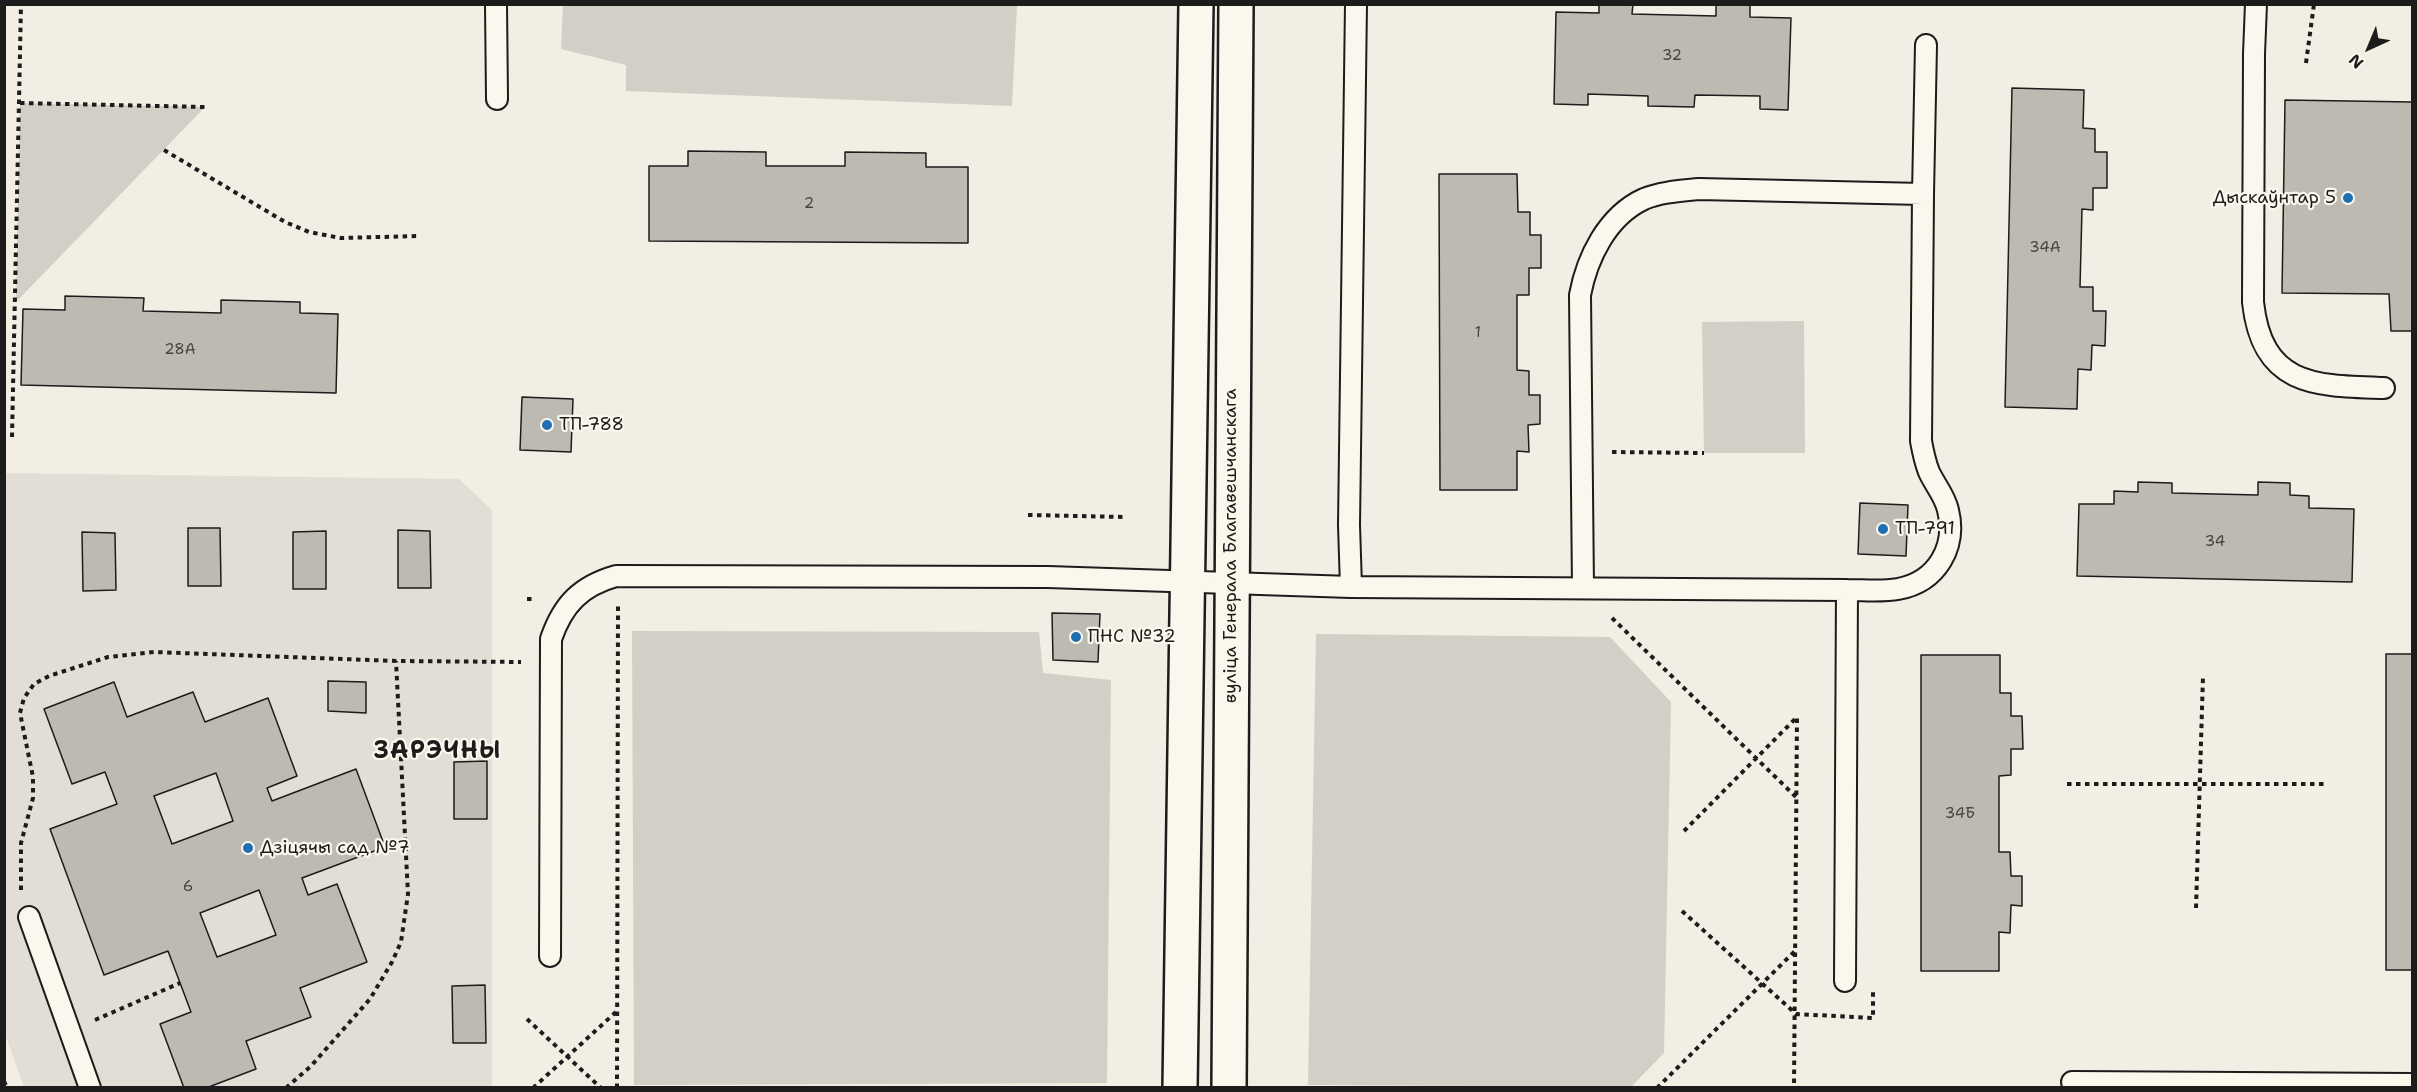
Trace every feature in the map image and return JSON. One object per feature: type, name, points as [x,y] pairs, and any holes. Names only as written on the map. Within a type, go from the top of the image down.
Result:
[{"type":"street","points":[[1180,1088],[1196,4]]},
{"type":"street","name":"вуліца Генерала Благавешчанскага","points":[[1229,1088],[1230,584],[1236,4]]},
{"type":"lane","points":[[496,4],[498,99]]},
{"type":"lane","points":[[1351,587],[1349,525],[1356,4]]},
{"type":"lane","points":[[2256,4],[2253,302],[2261,341],[2270,357],[2285,371],[2301,380],[2320,385],[2384,388]]},
{"type":"lane","points":[[550,956],[549,655],[551,639],[563,609],[592,584],[629,575],[1048,577],[1351,587],[1884,591],[1914,585],[1937,568],[1950,541],[1948,507],[1929,471],[1921,441],[1926,45]]},
{"type":"lane","points":[[1583,588],[1580,295],[1584,272],[1595,250],[1624,212],[1644,199],[1669,192],[1699,189],[1923,194]]},
{"type":"lane","points":[[1845,981],[1847,590]]},
{"type":"lane","points":[[29,917],[90,1088]]},
{"type":"lane","points":[[2072,1082],[2412,1084]]},
{"type":"path","points":[[12,437],[21,4]]},
{"type":"path","points":[[2306,63],[2314,4]]},
{"type":"path","points":[[20,103],[205,107]]},
{"type":"path","points":[[164,150],[285,222],[309,232],[341,238],[420,236]]},
{"type":"path","points":[[1580,452],[1704,453]]},
{"type":"path","points":[[1028,515],[1125,517]]},
{"type":"path","points":[[617,1088],[618,599]]},
{"type":"path","points":[[1604,611],[1797,797]]},
{"type":"path","points":[[29,917],[21,889],[19,866],[21,843],[33,798],[33,777],[20,713],[24,698],[34,684],[89,661],[130,653],[396,661],[525,662]]},
{"type":"path","points":[[286,1088],[311,1066],[370,999],[401,942],[408,894],[396,661]]},
{"type":"path","points":[[2196,908],[2203,676]]},
{"type":"path","points":[[1684,831],[1797,717],[1794,1088]]},
{"type":"path","points":[[2067,784],[2326,784]]},
{"type":"path","points":[[1682,911],[1796,1014],[1873,1018]]},
{"type":"path","points":[[1657,1088],[1796,950]]},
{"type":"path","points":[[70,1031],[180,983]]},
{"type":"path","points":[[533,1088],[617,1011]]},
{"type":"path","points":[[527,1019],[601,1088]]},
{"type":"path","points":[[4,1081],[7,1088]]},
{"type":"shaded area","points":[[563,5],[1017,5],[1012,106],[626,91],[626,65],[561,49]]},
{"type":"shaded area","points":[[20,103],[205,107],[16,302]]},
{"type":"shaded area","points":[[1804,321],[1805,453],[1704,453],[1702,322]]},
{"type":"shaded area","name":"Дзіцячы сад №7","points":[[5,473],[459,479],[492,510],[492,1087],[24,1087],[5,1034]]},
{"type":"shaded area","points":[[632,631],[1039,632],[1043,673],[1111,680],[1107,1083],[634,1085]]},
{"type":"shaded area","points":[[1316,634],[1610,637],[1671,702],[1664,1053],[1631,1087],[1308,1085]]},
{"type":"building","points":[[1599,4],[1633,4],[1632,14],[1716,16],[1716,4],[1750,4],[1750,17],[1791,18],[1788,110],[1760,109],[1760,96],[1695,95],[1694,107],[1648,106],[1648,96],[1588,94],[1588,105],[1554,104],[1556,12],[1599,13]]},
{"type":"building","points":[[2012,88],[2084,90],[2083,128],[2095,129],[2095,152],[2107,152],[2107,188],[2093,188],[2093,210],[2082,209],[2080,287],[2093,287],[2093,311],[2106,311],[2105,346],[2092,345],[2091,370],[2078,369],[2077,409],[2005,407]]},
{"type":"building","name":"Дыскаўнтар 5","points":[[2285,100],[2412,102],[2412,331],[2391,331],[2389,294],[2282,293]]},
{"type":"building","points":[[688,151],[766,152],[766,166],[845,166],[845,152],[926,153],[926,167],[968,167],[968,243],[649,241],[649,166],[688,166]]},
{"type":"building","points":[[1439,174],[1517,174],[1518,212],[1530,212],[1530,235],[1541,235],[1541,268],[1529,268],[1529,295],[1517,295],[1517,370],[1529,371],[1529,395],[1540,395],[1540,424],[1528,425],[1529,452],[1517,451],[1517,490],[1440,490]]},
{"type":"building","points":[[65,296],[144,298],[143,311],[221,313],[221,300],[300,302],[300,313],[338,314],[336,393],[21,385],[23,309],[65,310]]},
{"type":"building","name":"ТП-788","points":[[522,397],[573,399],[571,452],[520,450]]},
{"type":"building","points":[[2138,482],[2172,483],[2172,493],[2258,495],[2258,482],[2290,483],[2290,495],[2309,496],[2309,508],[2354,509],[2352,582],[2077,576],[2079,504],[2114,504],[2114,491],[2138,492]]},
{"type":"building","name":"ТП-791","points":[[1860,503],[1908,505],[1906,556],[1858,554]]},
{"type":"building","points":[[188,528],[220,528],[221,586],[188,586]]},
{"type":"building","points":[[398,530],[430,531],[431,588],[398,588]]},
{"type":"building","points":[[326,531],[326,589],[293,589],[293,532]]},
{"type":"building","points":[[82,532],[115,533],[116,590],[83,591]]},
{"type":"building","name":"ПНС №32","points":[[1052,613],[1100,614],[1098,662],[1053,660]]},
{"type":"building","points":[[2386,654],[2412,654],[2412,970],[2386,970]]},
{"type":"building","points":[[1921,655],[2000,655],[2000,693],[2011,693],[2011,716],[2022,716],[2023,749],[2011,749],[2011,775],[1999,776],[1999,852],[2010,852],[2011,876],[2022,876],[2022,906],[2011,905],[2010,933],[1999,932],[1999,971],[1921,971]]},
{"type":"building","points":[[328,681],[366,682],[366,713],[328,711]]},
{"type":"building","points":[[114,682],[127,717],[193,692],[205,722],[268,698],[297,776],[267,788],[272,801],[356,769],[385,847],[302,878],[308,895],[337,884],[367,962],[300,988],[311,1017],[246,1041],[256,1069],[206,1088],[184,1088],[160,1024],[191,1012],[168,951],[104,975],[50,829],[117,804],[105,772],[72,784],[44,709]],"holes":[[[216,773],[233,821],[172,844],[154,796]],[[259,890],[276,935],[217,957],[200,913]]]},
{"type":"building","points":[[487,761],[487,819],[454,819],[454,762]]},
{"type":"building","points":[[485,985],[486,1043],[453,1043],[452,986]]},
{"type":"place","name":"Дыскаўнтар 5","points":[[2348,198]]},
{"type":"place","name":"ТП-788","points":[[547,425]]},
{"type":"place","name":"ТП-791","points":[[1883,529]]},
{"type":"place","name":"ПНС №32","points":[[1076,637]]},
{"type":"place","name":"Дзіцячы сад №7","points":[[248,848]]},
{"type":"district","name":"ЗАРЭЧНЫ","points":[[438,752]]}]
